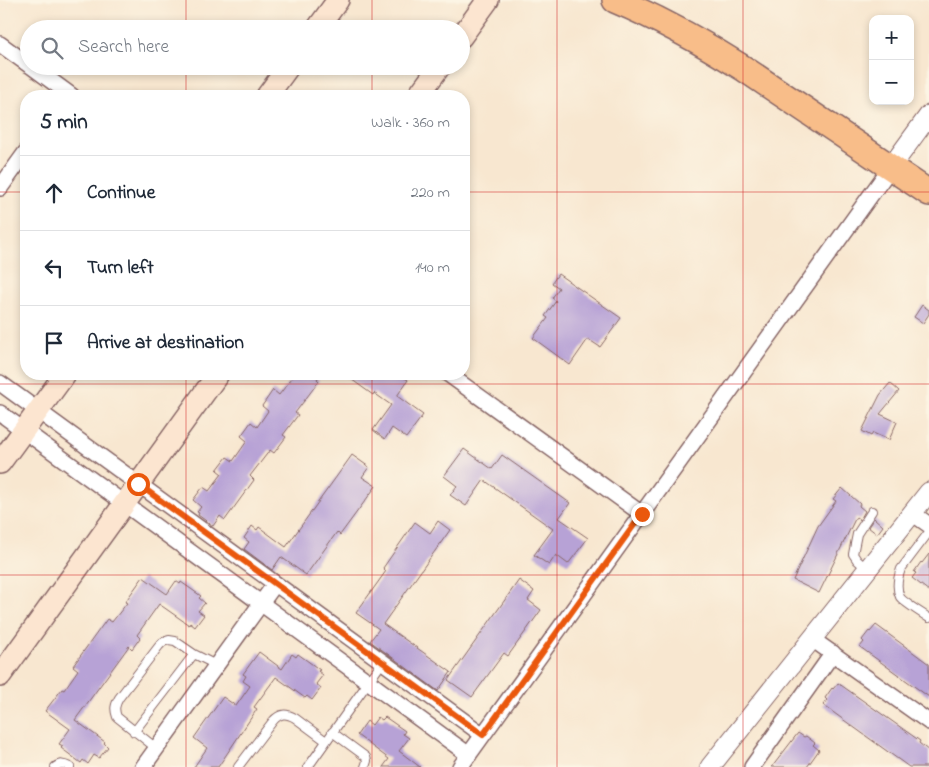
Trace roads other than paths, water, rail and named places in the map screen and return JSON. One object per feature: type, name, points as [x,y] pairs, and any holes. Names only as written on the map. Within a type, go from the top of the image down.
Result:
[{"type":"main road","points":[[324,20],[338,0]]},
{"type":"main road","points":[[470,25],[488,0]]},
{"type":"main road","points":[[623,3],[692,37],[744,68],[929,193]]},
{"type":"main road","points":[[271,90],[282,75]]},
{"type":"main road","points":[[422,90],[433,75]]},
{"type":"main road","points":[[0,464],[61,380]]},
{"type":"main road","points":[[0,676],[214,380]]},
{"type":"street","points":[[0,44],[20,59]]},
{"type":"street","points":[[42,75],[62,90]]},
{"type":"street","points":[[0,414],[367,682],[465,761],[929,115]]},
{"type":"street","points":[[0,188],[20,160]]},
{"type":"street","points":[[456,380],[642,514]]},
{"type":"street","points":[[0,383],[483,735]]},
{"type":"street","points":[[710,767],[929,492]]},
{"type":"street","points":[[912,513],[929,525]]},
{"type":"street","points":[[143,767],[275,584]]},
{"type":"street","points":[[812,639],[929,722]]},
{"type":"street","points":[[752,767],[833,653]]},
{"type":"lane","points":[[868,569],[853,554],[857,534],[872,511]]},
{"type":"lane","points":[[929,532],[899,574],[897,585],[901,597],[929,618]]},
{"type":"lane","points":[[156,748],[117,717],[115,711],[116,704],[158,646],[163,642],[175,641],[194,654],[216,665]]},
{"type":"lane","points":[[134,732],[194,654]]},
{"type":"lane","points":[[308,767],[382,662]]},
{"type":"lane","points":[[238,767],[273,720],[283,714],[295,718],[326,741]]},
{"type":"lane","points":[[332,732],[366,757],[365,767]]},
{"type":"lane","points":[[55,767],[60,764],[70,767]]}]
